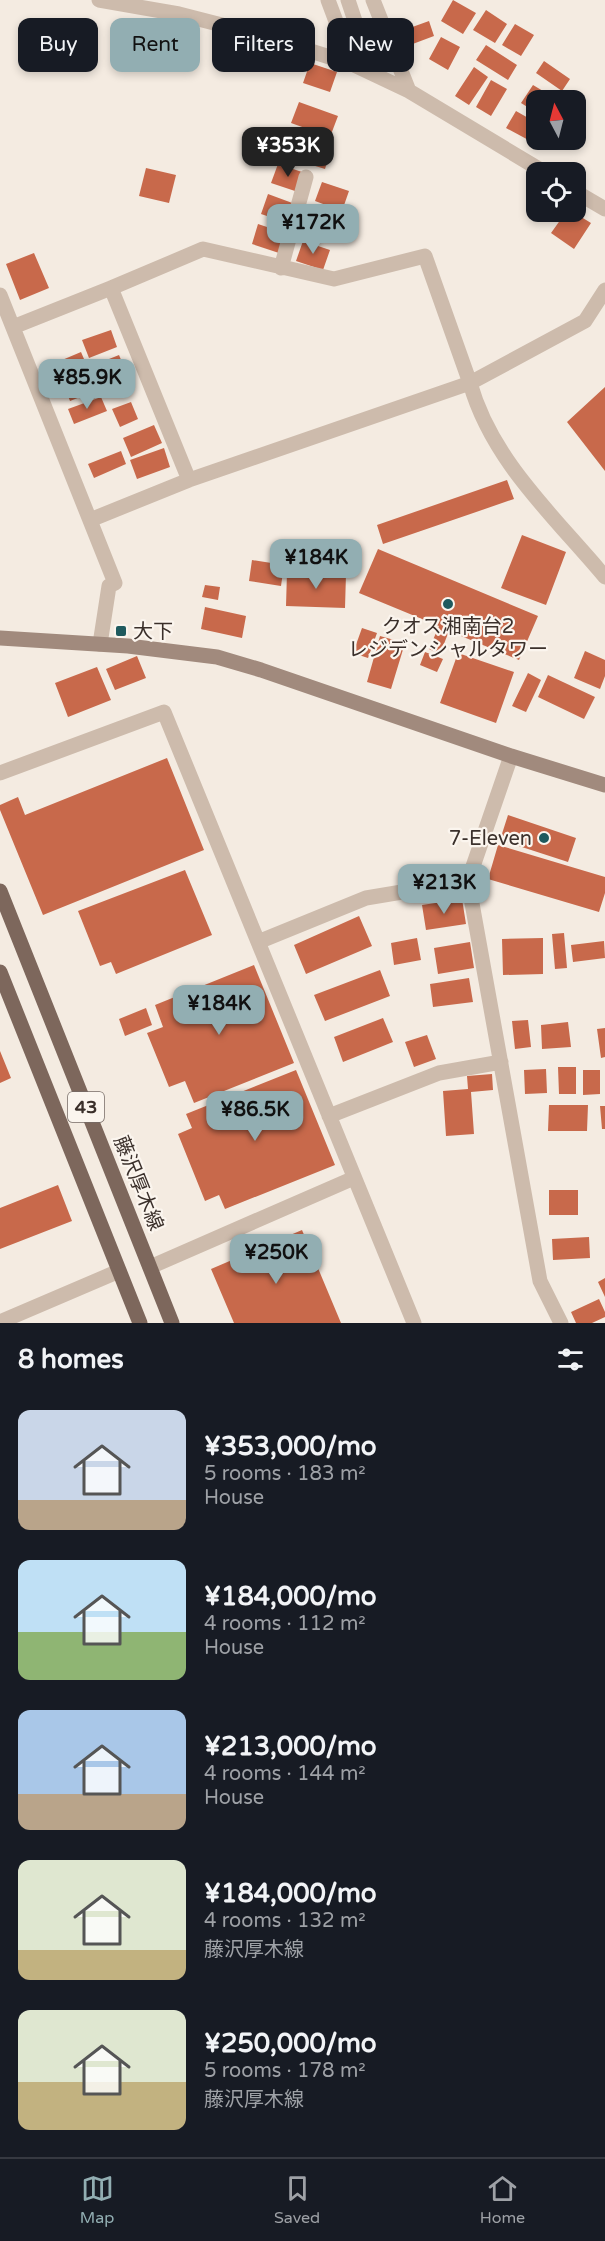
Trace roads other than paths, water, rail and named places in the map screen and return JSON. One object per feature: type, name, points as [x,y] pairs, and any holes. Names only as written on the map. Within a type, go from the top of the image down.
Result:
[{"type":"main road","name":"藤沢厚木線","points":[[0,891],[172,1323]]},
{"type":"main road","name":"43","points":[[0,972],[140,1323]]},
{"type":"street","points":[[99,0],[179,14],[253,33],[327,56]]},
{"type":"street","points":[[328,0],[335,18]]},
{"type":"street","points":[[348,0],[354,18]]},
{"type":"street","points":[[373,0],[409,91]]},
{"type":"street","points":[[372,72],[409,91],[527,162]]},
{"type":"street","points":[[280,268],[306,177]]},
{"type":"street","points":[[586,198],[605,209]]},
{"type":"street","points":[[13,327],[203,249],[334,279],[425,256],[478,408],[492,438],[510,465],[605,577]]},
{"type":"street","points":[[111,288],[189,480]]},
{"type":"street","points":[[90,520],[189,480],[470,383],[585,321],[605,290]]},
{"type":"street","points":[[0,295],[115,583],[109,586],[100,644]]},
{"type":"street","points":[[0,638],[100,644],[217,657],[511,756],[605,785]]},
{"type":"street","points":[[0,774],[164,712],[414,1323]]},
{"type":"street","points":[[511,756],[468,881],[540,1281],[561,1323]]},
{"type":"street","points":[[258,942],[366,898],[468,881]]},
{"type":"street","points":[[329,1116],[439,1073],[501,1062]]},
{"type":"street","points":[[150,1267],[354,1178]]},
{"type":"street","points":[[0,1323],[119,1271]]},
{"type":"place","name":"クオス湘南台2 レジデンシャルタワー","points":[[448,604]]},
{"type":"place","name":"大下","points":[[121,631]]},
{"type":"place","name":"7-Eleven","points":[[544,838]]}]
